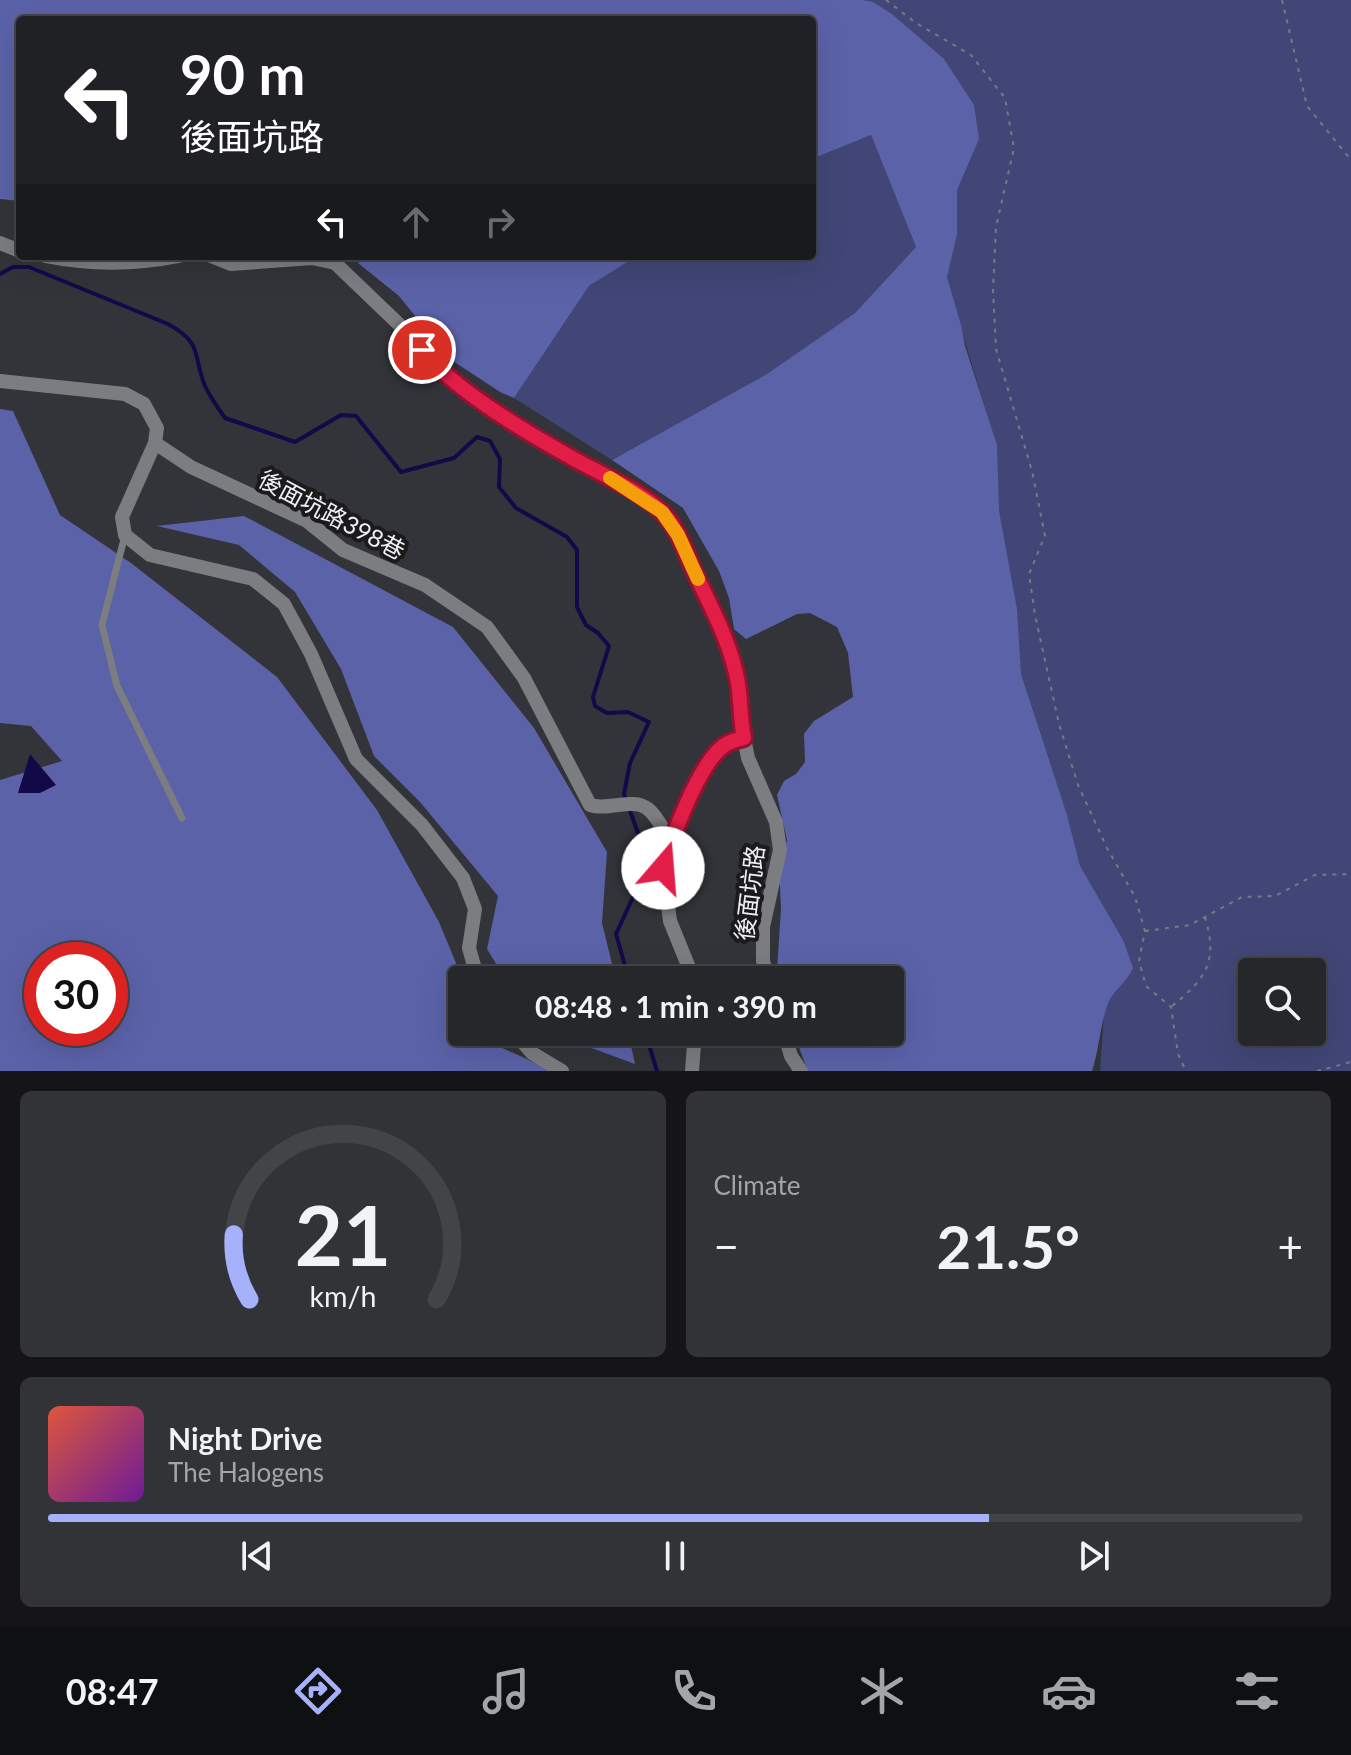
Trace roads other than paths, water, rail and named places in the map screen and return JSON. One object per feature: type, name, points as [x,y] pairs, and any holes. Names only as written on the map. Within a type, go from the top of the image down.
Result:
[{"type":"street","points":[[68,260],[115,263],[158,260]]},
{"type":"street","name":"後面坑路","points":[[221,260],[231,264],[285,260]]},
{"type":"street","name":"後面坑路","points":[[321,260],[335,263],[408,333],[436,367],[465,391],[572,458],[615,480],[662,512],[678,535],[713,608],[729,651],[738,685],[740,718],[748,758],[776,822],[780,850],[763,927],[765,966]]},
{"type":"street","points":[[0,381],[125,394],[144,404],[157,428],[155,443],[122,517],[125,535],[150,555],[253,579],[284,604],[311,654],[356,759],[422,825],[463,878],[475,909],[469,948],[474,966]]},
{"type":"street","name":"後面坑路398巷","points":[[155,443],[191,467],[307,521],[343,550],[425,585],[487,627],[524,678],[590,805],[601,809],[636,804],[650,810],[671,842]]},
{"type":"street","points":[[688,966],[670,921],[663,868],[671,842],[710,759],[723,745],[744,738]]},
{"type":"street","points":[[526,1046],[562,1071]]},
{"type":"street","points":[[692,1071],[694,1046]]},
{"type":"street","points":[[788,1046],[801,1071]]},
{"type":"lane","points":[[125,535],[102,625],[117,686],[182,818]]},
{"type":"waterway","points":[[0,274],[13,267],[29,267],[168,324],[192,344],[205,386],[225,418],[295,442],[341,415],[356,416],[401,472],[454,458],[477,437],[490,441],[500,459],[499,487],[516,508],[567,537],[577,550],[577,607],[586,625],[609,646],[593,697],[595,706],[607,713],[628,712],[649,722],[630,763],[624,794],[639,836],[634,895],[616,934],[625,966]]},
{"type":"waterway","points":[[649,1046],[657,1071]]}]
